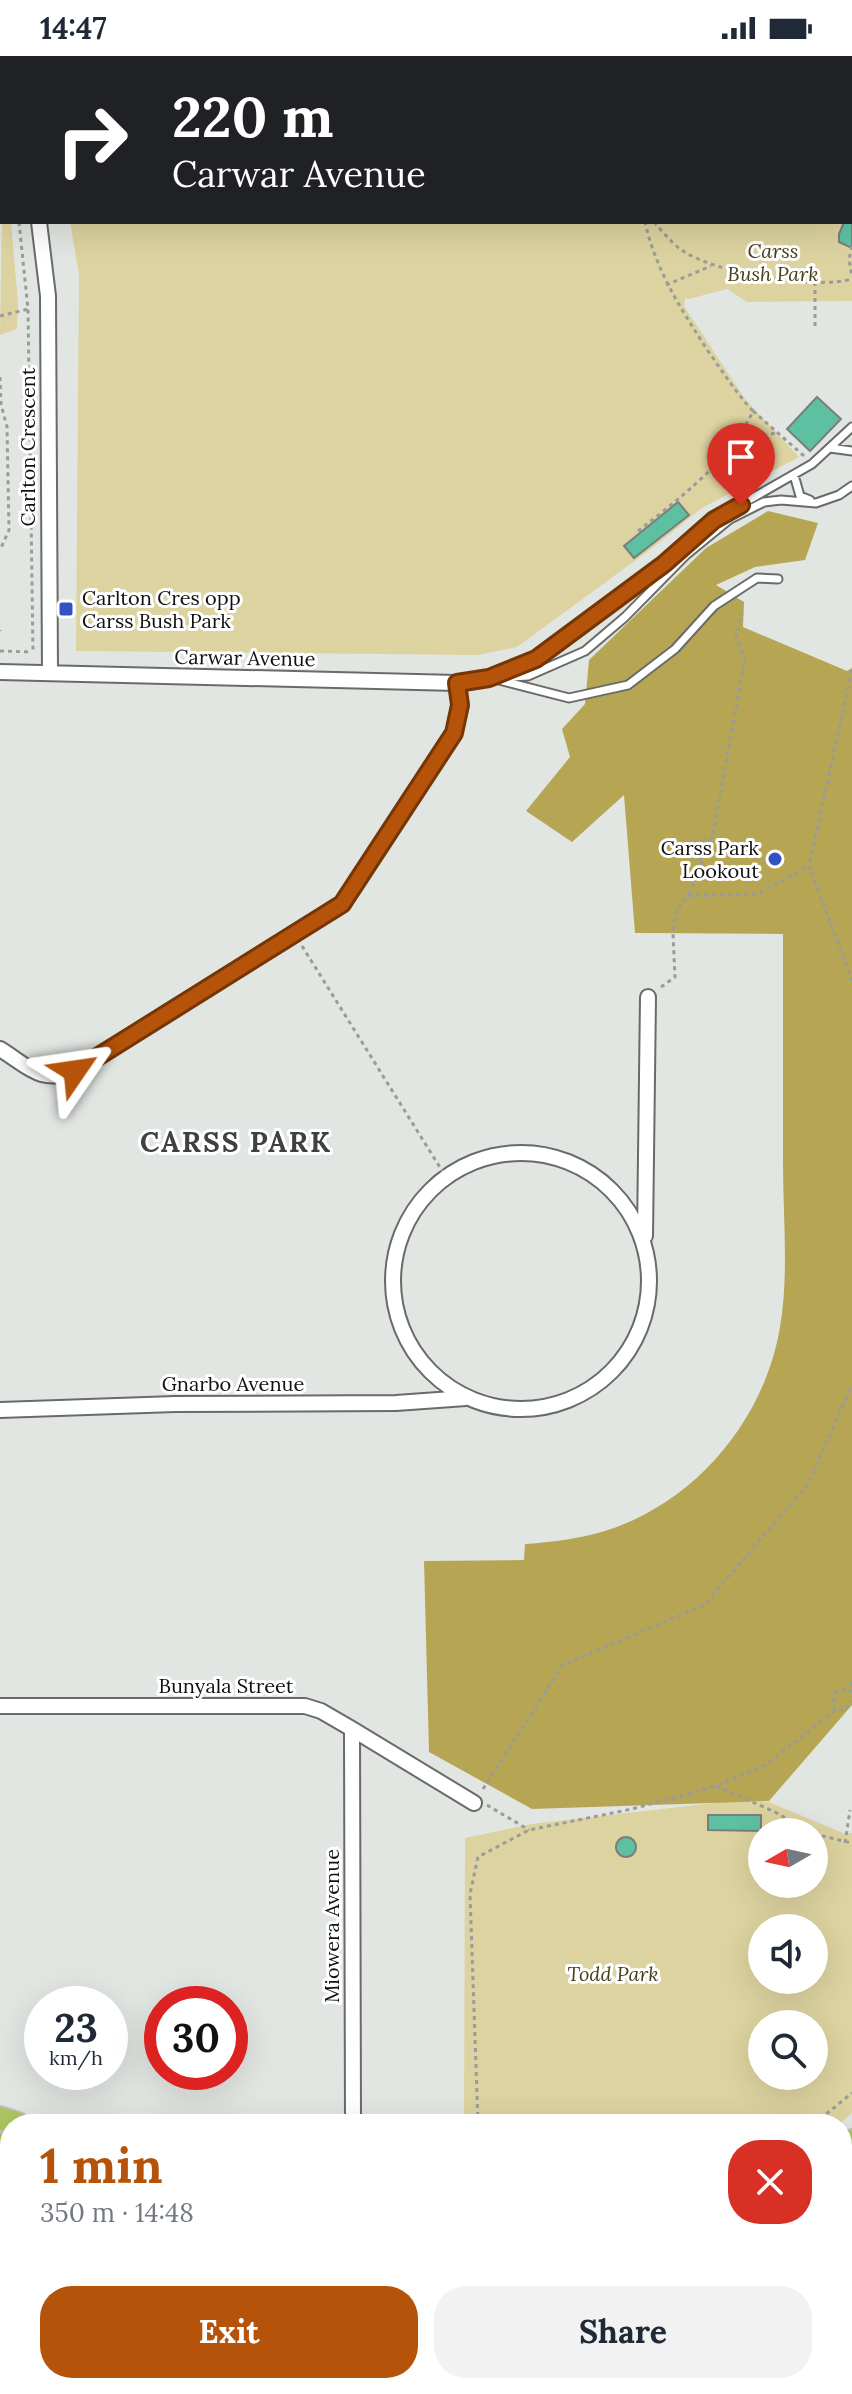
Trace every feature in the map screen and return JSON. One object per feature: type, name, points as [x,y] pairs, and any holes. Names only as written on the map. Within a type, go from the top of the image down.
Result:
[{"type":"street","name":"Carlton Crescent","points":[[39,224],[48,296],[50,673]]},
{"type":"street","name":"Carwar Avenue","points":[[0,672],[457,683],[489,678]]},
{"type":"street","points":[[0,1049],[40,1074],[57,1078],[75,1071],[342,904],[454,733],[460,705],[457,683]]},
{"type":"street","name":"Gnarbo Avenue","points":[[644,1240],[623,1200],[577,1166],[522,1153],[484,1158],[446,1177],[417,1204],[401,1237],[394,1264],[393,1295],[405,1336],[436,1378],[466,1398],[493,1408],[528,1409],[566,1401],[605,1377],[630,1348],[645,1306],[647,1283],[644,1240],[648,997]]},
{"type":"street","name":"Gnarbo Avenue","points":[[0,1410],[175,1404],[396,1403],[466,1398]]},
{"type":"street","name":"Bunyala Street","points":[[0,1706],[305,1706],[321,1711],[475,1801]]},
{"type":"street","name":"Miowera Avenue","points":[[352,1729],[353,2114]]},
{"type":"lane","name":"Carwar Avenue","points":[[489,678],[536,659],[664,564],[714,520],[812,464],[852,427]]},
{"type":"lane","points":[[830,448],[852,451]]},
{"type":"lane","points":[[794,475],[800,496],[816,503]]},
{"type":"lane","name":"Carwar Avenue","points":[[489,678],[528,676],[585,651],[625,617],[686,555],[730,519],[764,502],[816,503],[839,495],[852,486]]},
{"type":"lane","points":[[489,678],[569,698],[628,685],[675,649],[714,606],[757,578],[778,579]]},
{"type":"path","points":[[0,651],[34,652],[28,309],[19,224]]},
{"type":"path","points":[[646,224],[666,285],[738,395],[805,457]]},
{"type":"path","points":[[656,224],[680,249],[711,266],[777,279],[815,282],[852,278],[849,259],[852,246]]},
{"type":"path","points":[[666,285],[711,266]]},
{"type":"path","points":[[815,282],[815,326]]},
{"type":"path","points":[[0,316],[28,309]]},
{"type":"path","points":[[0,377],[1,404],[7,427],[9,530],[0,550]]},
{"type":"path","points":[[638,531],[683,495],[732,443],[753,411]]},
{"type":"path","points":[[732,443],[777,432]]},
{"type":"path","points":[[648,997],[675,977],[673,933],[676,911],[688,896],[703,860],[687,856],[689,843],[712,839],[745,659],[736,637],[742,614]]},
{"type":"path","points":[[852,670],[809,866],[852,981]]},
{"type":"path","points":[[688,896],[758,894],[809,866]]},
{"type":"path","points":[[306,952],[446,1177]]},
{"type":"path","points":[[529,1830],[475,1801],[563,1665],[704,1605],[807,1486],[852,1385]]},
{"type":"path","points":[[835,1710],[833,1701],[836,1692],[851,1690],[852,1682]]},
{"type":"path","points":[[478,2114],[470,1894],[478,1857],[529,1830],[632,1809],[716,1786],[767,1764],[835,1710],[844,1710],[852,1701]]},
{"type":"path","points":[[716,1786],[786,1818]]},
{"type":"path","points":[[845,1843],[850,1810]]},
{"type":"path","points":[[828,1838],[852,1843]]},
{"type":"path","points":[[826,2114],[852,2093]]},
{"type":"green space","points":[[2,224],[11,224],[18,303],[17,329],[0,335]]},
{"type":"green space","name":"Carss Bush Park","points":[[70,224],[852,224],[852,301],[747,302],[727,289],[685,298],[684,306],[745,399],[799,457],[702,508],[517,647],[477,655],[76,651],[79,275]]},
{"type":"green space","name":"Todd Park","points":[[723,1802],[769,1802],[807,1818],[748,1818],[748,1898],[828,1898],[828,1827],[852,1833],[851,2114],[464,2114],[465,1838],[531,1824]]},
{"type":"shaded area","points":[[768,511],[818,523],[805,560],[755,567],[716,585],[744,602],[743,627],[847,671],[852,668],[852,1705],[769,1801],[532,1809],[429,1752],[424,1561],[524,1560],[525,1544],[570,1539],[614,1528],[645,1514],[700,1475],[724,1450],[744,1422],[772,1360],[783,1307],[783,934],[635,933],[624,795],[572,842],[526,811],[570,757],[562,729],[585,704],[589,660],[706,548]]},
{"type":"building","points":[[843,224],[852,224],[852,248],[839,242]]},
{"type":"building","points":[[817,397],[841,419],[810,451],[787,429]]},
{"type":"building","points":[[678,502],[689,515],[634,558],[624,546]]},
{"type":"building","points":[[708,1815],[761,1815],[761,1818],[748,1818],[748,1831],[708,1830]]},
{"type":"building","points":[[622,1837],[630,1837],[636,1847],[630,1857],[622,1857],[616,1851],[616,1843]]},
{"type":"place","name":"Carlton Cres opp Carss Bush Park","points":[[66,609]]},
{"type":"place","name":"Carss Park Lookout","points":[[775,859]]},
{"type":"district","name":"CARSS PARK","points":[[236,1142]]},
{"type":"route","points":[[75,1071],[342,904],[454,733],[460,705],[457,683],[489,678],[536,659],[664,564],[714,520],[741,505]]}]
